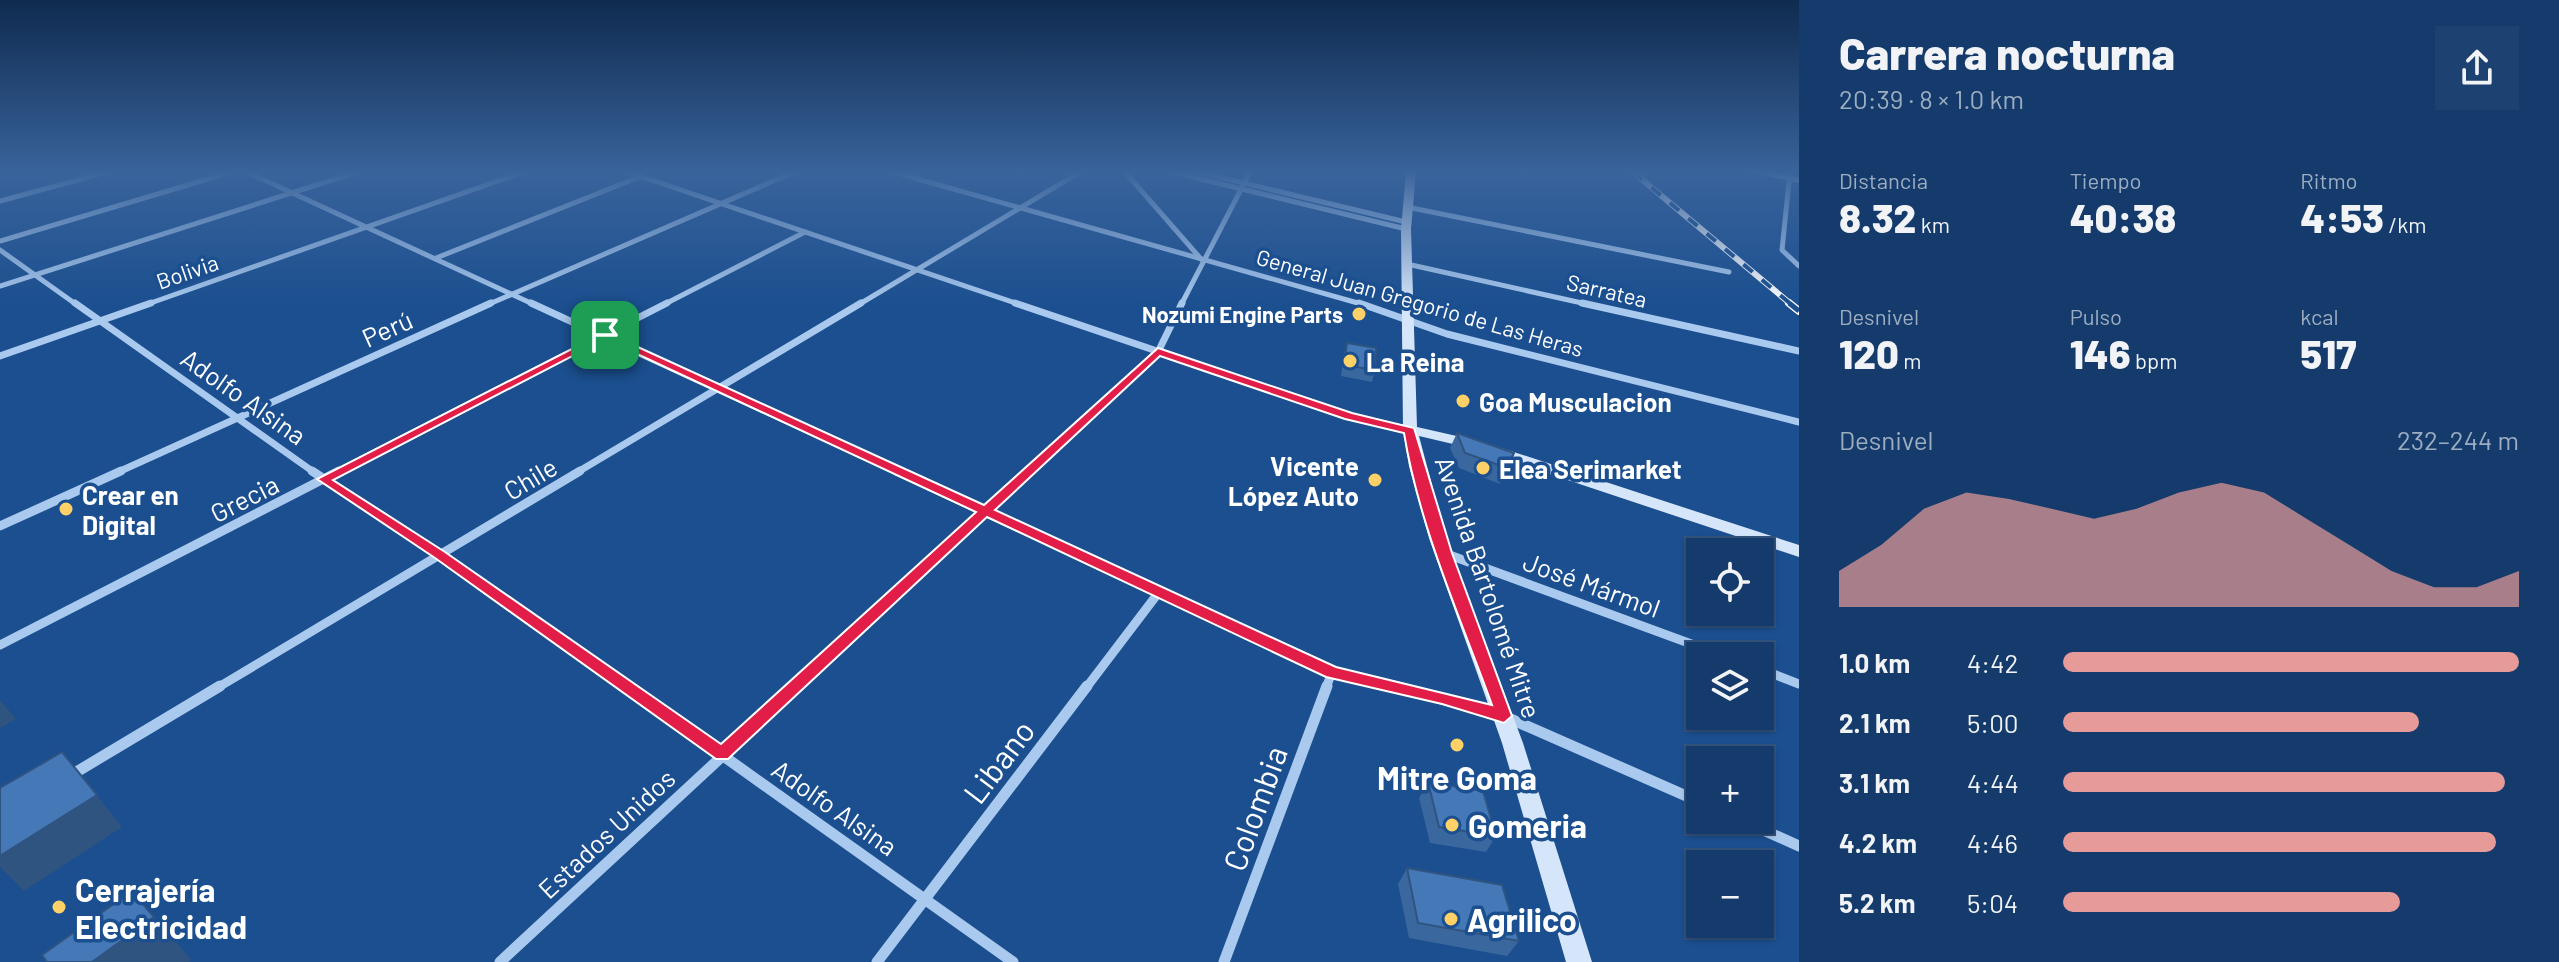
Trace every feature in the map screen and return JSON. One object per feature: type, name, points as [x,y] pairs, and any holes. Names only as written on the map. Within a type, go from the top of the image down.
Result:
[{"type":"main road","name":"Avenida Bartolomé Mitre","points":[[1406,217],[1410,430],[1414,456],[1444,553],[1504,716],[1579,962]]},
{"type":"main road","points":[[1410,430],[1478,445],[1799,551]]},
{"type":"street","points":[[0,241],[81,217]]},
{"type":"street","points":[[0,286],[217,217]]},
{"type":"street","points":[[345,217],[1332,672],[1442,697],[1504,716],[1686,796]]},
{"type":"street","name":"Bolivia","points":[[0,356],[396,217]]},
{"type":"street","points":[[436,258],[538,217]]},
{"type":"street","name":"Perú","points":[[0,526],[513,293],[693,217]]},
{"type":"street","points":[[761,217],[1349,416],[1410,430]]},
{"type":"street","name":"Chile","points":[[53,786],[1002,217]]},
{"type":"street","name":"General Juan Gregorio de Las Heras","points":[[1049,217],[1363,304],[1447,334],[1799,422]]},
{"type":"street","points":[[1164,217],[1202,260]]},
{"type":"street","name":"Estados Unidos","points":[[500,962],[1158,352],[1226,217]]},
{"type":"street","points":[[1372,217],[1406,225]]},
{"type":"street","points":[[1456,217],[1729,272]]},
{"type":"street","points":[[1787,217],[1782,250],[1798,264]]},
{"type":"street","name":"Grecia","points":[[0,645],[805,232]]},
{"type":"street","name":"Adolfo Alsina","points":[[0,250],[323,479],[440,555],[1013,962]]},
{"type":"street","name":"Sarratea","points":[[1407,264],[1799,351]]},
{"type":"street","name":"José Mármol","points":[[1444,553],[1686,642]]},
{"type":"street","name":"Libano","points":[[877,962],[1159,592]]},
{"type":"street","name":"Colombia","points":[[1224,962],[1332,672]]},
{"type":"street","points":[[1774,674],[1799,684]]},
{"type":"street","points":[[1772,834],[1799,846]]},
{"type":"building","points":[[1347,343],[1376,348],[1375,370],[1344,365]]},
{"type":"building","points":[[1457,433],[1514,453],[1507,468],[1465,453]]},
{"type":"building","points":[[62,752],[97,795],[0,856],[0,788]]},
{"type":"building","points":[[1428,782],[1483,791],[1496,836],[1439,827]]},
{"type":"building","points":[[1407,868],[1502,885],[1519,941],[1418,923]]},
{"type":"building","points":[[132,891],[154,917],[92,962],[47,962],[42,955]]},
{"type":"railway","points":[[1687,217],[1792,305]]},
{"type":"railway","points":[[1789,303],[1799,311]]},
{"type":"place","name":"Nozumi Engine Parts","points":[[1359,314]]},
{"type":"place","name":"La Reina","points":[[1350,361]]},
{"type":"place","name":"Goa Musculacion","points":[[1463,401]]},
{"type":"place","name":"Elea Serimarket","points":[[1483,468]]},
{"type":"place","name":"Vicente López Auto","points":[[1375,480]]},
{"type":"place","name":"Crear en Digital","points":[[66,509]]},
{"type":"place","name":"Mitre Goma","points":[[1457,745]]},
{"type":"place","name":"Gomeria","points":[[1452,825]]},
{"type":"place","name":"Cerrajería Electricidad","points":[[59,907]]},
{"type":"place","name":"Agrilico","points":[[1451,919]]},
{"type":"route","points":[[605,335],[323,479],[440,555],[722,754],[985,511],[1158,352],[1349,416],[1410,430],[1414,456],[1444,553],[1504,716],[1442,697],[1332,672],[1159,592],[985,511],[719,387],[605,335]]}]
